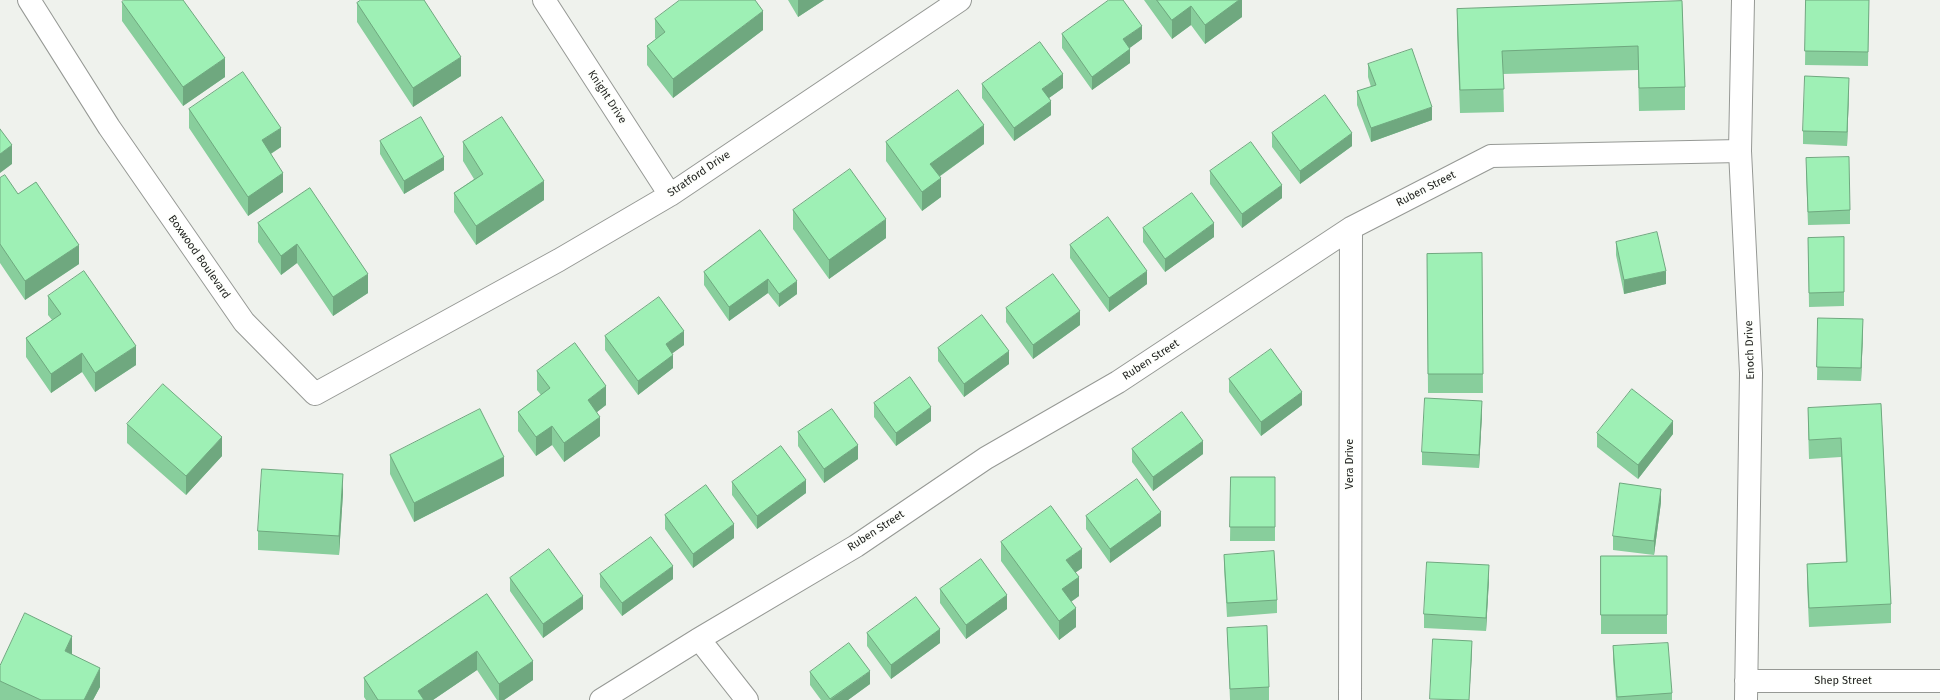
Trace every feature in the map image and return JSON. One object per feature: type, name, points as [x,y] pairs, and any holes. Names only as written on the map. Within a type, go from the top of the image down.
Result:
[{"type":"street","name":"Boxwood Boulevard","points":[[29,0],[108,128],[244,322],[315,394],[428,332]]},
{"type":"street","name":"Knight Drive","points":[[544,0],[670,195]]},
{"type":"street","name":"Stratford Drive","points":[[428,332],[559,260],[670,195],[960,0]]},
{"type":"street","name":"Enoch Drive","points":[[1743,0],[1740,151],[1751,373],[1746,691]]},
{"type":"street","name":"Ruben Street","points":[[601,700],[698,639],[856,546],[986,458],[1118,382],[1351,228],[1491,156],[1740,151]]},
{"type":"street","name":"Vera Drive","points":[[1350,700],[1351,228]]},
{"type":"street","points":[[698,639],[747,700]]},
{"type":"street","name":"Shep Street","points":[[1746,691],[1940,681]]},
{"type":"building","points":[[124,0],[183,0],[225,58],[183,87],[122,2]]},
{"type":"building","points":[[361,0],[424,0],[461,57],[413,88],[357,3]]},
{"type":"building","points":[[680,0],[755,0],[763,11],[673,79],[647,46],[665,32],[655,19]]},
{"type":"building","points":[[1109,0],[1123,0],[1142,26],[1123,39],[1130,49],[1092,77],[1062,34]]},
{"type":"building","points":[[1157,0],[1239,0],[1205,25],[1191,6],[1172,20]]},
{"type":"building","points":[[1806,0],[1869,0],[1868,52],[1805,51]]},
{"type":"building","points":[[1682,1],[1685,87],[1639,88],[1638,46],[1502,51],[1504,89],[1460,90],[1457,9]]},
{"type":"building","points":[[1040,42],[1063,74],[1042,89],[1051,101],[1014,128],[982,84]]},
{"type":"building","points":[[1412,49],[1432,107],[1371,128],[1357,91],[1376,85],[1368,64]]},
{"type":"building","points":[[243,72],[281,128],[262,140],[283,173],[248,197],[189,109]]},
{"type":"building","points":[[1805,76],[1849,78],[1847,132],[1803,131]]},
{"type":"building","points":[[958,90],[984,125],[930,164],[941,178],[922,192],[886,142]]},
{"type":"building","points":[[1325,95],[1352,133],[1300,171],[1272,133]]},
{"type":"building","points":[[421,117],[444,157],[404,181],[380,141]]},
{"type":"building","points":[[502,117],[544,181],[476,226],[454,193],[483,174],[463,142]]},
{"type":"building","points":[[0,129],[12,145],[0,154]]},
{"type":"building","points":[[1251,142],[1282,185],[1242,214],[1210,171]]},
{"type":"building","points":[[1849,157],[1850,210],[1808,212],[1806,158]]},
{"type":"building","points":[[850,169],[886,219],[829,260],[793,210]]},
{"type":"building","points":[[5,175],[18,194],[36,182],[79,245],[25,281],[0,244],[0,178]]},
{"type":"building","points":[[310,188],[368,274],[333,297],[297,244],[281,256],[258,223]]},
{"type":"building","points":[[1192,193],[1214,223],[1165,259],[1143,228]]},
{"type":"building","points":[[1108,217],[1147,271],[1109,298],[1070,245]]},
{"type":"building","points":[[760,230],[797,281],[779,294],[768,279],[729,307],[704,272]]},
{"type":"building","points":[[1657,232],[1666,271],[1624,280],[1616,242]]},
{"type":"building","points":[[1844,237],[1844,292],[1809,293],[1808,238]]},
{"type":"building","points":[[1482,253],[1483,374],[1428,374],[1427,254]]},
{"type":"building","points":[[84,271],[136,346],[95,373],[82,353],[51,374],[26,338],[61,314],[48,296]]},
{"type":"building","points":[[1053,274],[1080,311],[1033,345],[1006,308]]},
{"type":"building","points":[[659,297],[684,331],[666,344],[673,355],[638,381],[605,336]]},
{"type":"building","points":[[982,315],[1009,351],[964,384],[938,348]]},
{"type":"building","points":[[1818,318],[1863,319],[1861,368],[1817,367]]},
{"type":"building","points":[[575,343],[606,386],[588,400],[600,417],[564,443],[552,426],[536,437],[518,412],[550,388],[537,371]]},
{"type":"building","points":[[1271,349],[1302,392],[1261,422],[1229,379]]},
{"type":"building","points":[[910,377],[931,407],[896,433],[874,403]]},
{"type":"building","points":[[163,384],[222,437],[186,476],[127,424]]},
{"type":"building","points":[[1632,389],[1673,421],[1638,465],[1597,433]]},
{"type":"building","points":[[1425,398],[1482,401],[1479,455],[1422,452]]},
{"type":"building","points":[[1881,404],[1891,604],[1809,608],[1807,564],[1847,562],[1841,438],[1809,440],[1808,408]]},
{"type":"building","points":[[480,409],[504,457],[414,503],[390,455]]},
{"type":"building","points":[[832,409],[858,445],[824,469],[798,432]]},
{"type":"building","points":[[1182,412],[1203,441],[1153,477],[1132,449]]},
{"type":"building","points":[[781,446],[806,480],[757,516],[732,482]]},
{"type":"building","points":[[262,469],[343,474],[339,536],[258,531]]},
{"type":"building","points":[[1231,477],[1275,477],[1275,527],[1230,527]]},
{"type":"building","points":[[1137,479],[1161,512],[1110,549],[1086,516]]},
{"type":"building","points":[[1620,483],[1661,489],[1654,541],[1613,536]]},
{"type":"building","points":[[706,485],[734,524],[693,554],[665,515]]},
{"type":"building","points":[[1051,506],[1082,549],[1066,560],[1079,577],[1062,589],[1076,608],[1059,621],[1001,542]]},
{"type":"building","points":[[651,537],[673,566],[622,603],[600,574]]},
{"type":"building","points":[[549,549],[583,596],[543,624],[510,578]]},
{"type":"building","points":[[1274,551],[1277,600],[1227,603],[1224,555]]},
{"type":"building","points":[[1601,556],[1667,556],[1667,615],[1601,615]]},
{"type":"building","points":[[981,559],[1007,595],[966,625],[940,589]]},
{"type":"building","points":[[1427,562],[1489,565],[1486,618],[1424,614]]},
{"type":"building","points":[[487,594],[533,661],[499,684],[477,651],[418,691],[424,700],[378,700],[364,678]]},
{"type":"building","points":[[916,597],[940,629],[891,665],[867,633]]},
{"type":"building","points":[[25,613],[72,636],[65,651],[100,668],[84,700],[41,700],[0,681],[0,666]]},
{"type":"building","points":[[1267,626],[1269,687],[1230,689],[1227,628]]},
{"type":"building","points":[[1433,639],[1472,641],[1469,700],[1430,699]]},
{"type":"building","points":[[849,643],[870,671],[830,699],[810,672]]},
{"type":"building","points":[[1668,643],[1672,693],[1617,697],[1613,646]]}]
